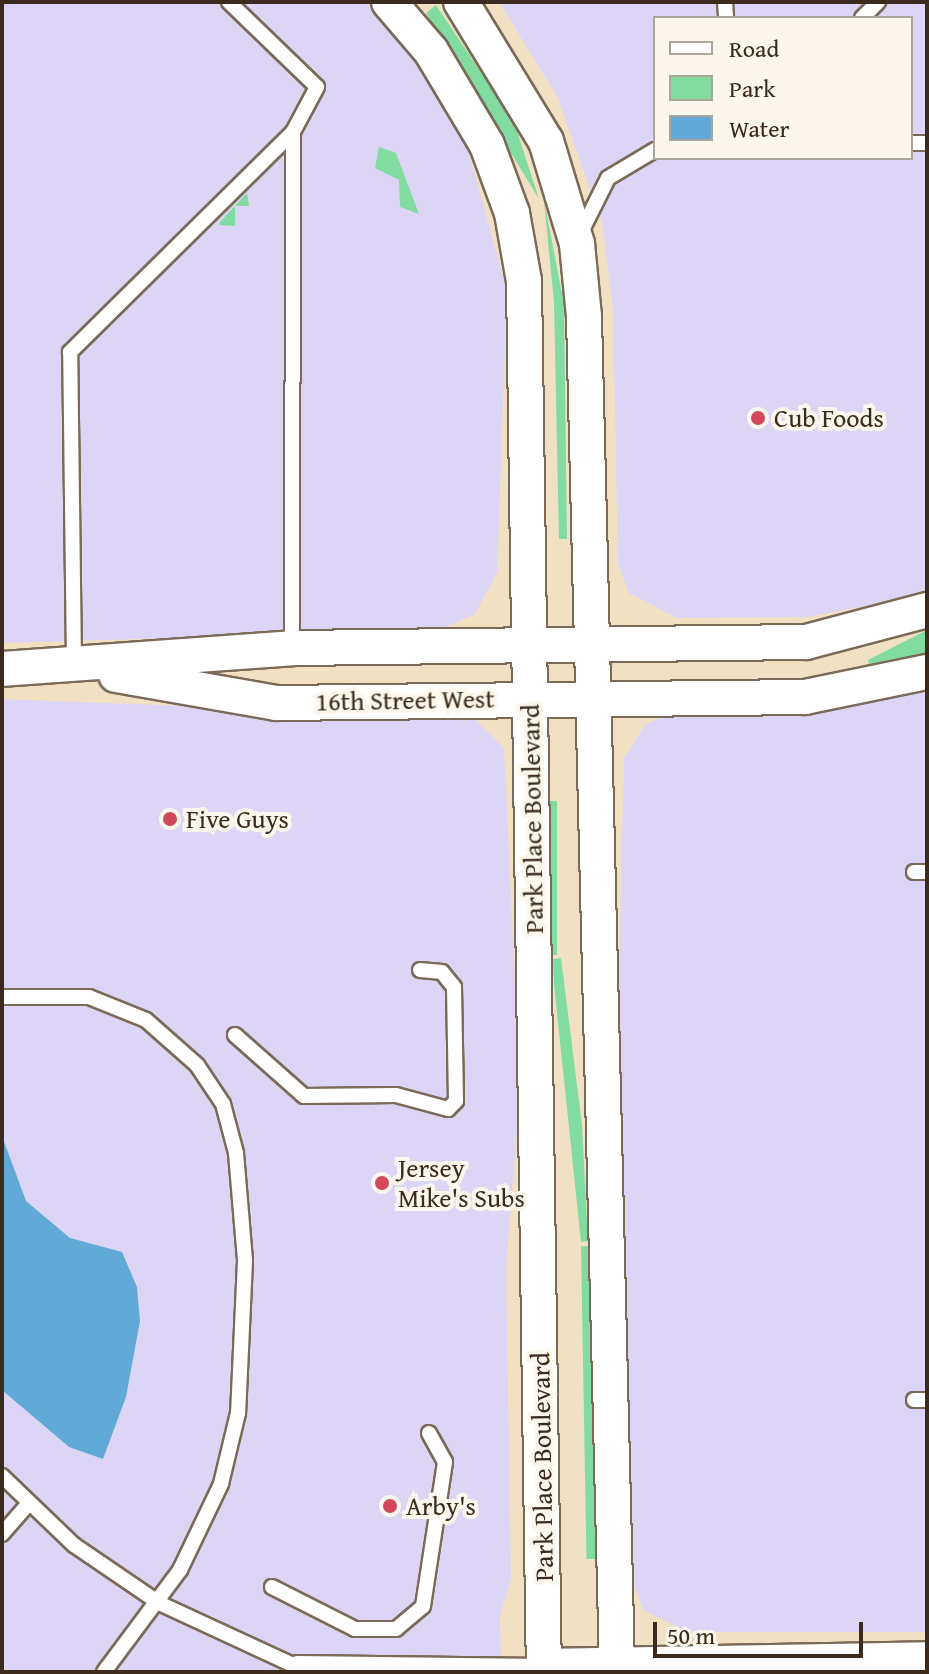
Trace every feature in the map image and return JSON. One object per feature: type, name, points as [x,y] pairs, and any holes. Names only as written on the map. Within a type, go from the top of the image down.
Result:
[{"type":"street","name":"Park Place Boulevard","points":[[389,2],[464,101],[512,213],[524,296],[544,1669]]},
{"type":"street","points":[[461,2],[540,128],[577,244],[617,1669]]},
{"type":"street","name":"16th Street West","points":[[2,669],[74,668],[292,648],[806,642],[927,610]]},
{"type":"street","name":"16th Street West","points":[[74,668],[276,703],[805,697],[927,672]]},
{"type":"street","points":[[544,1669],[927,1659]]},
{"type":"lane","points":[[74,668],[70,352],[293,132],[317,87],[229,2]]},
{"type":"lane","points":[[292,648],[293,132]]},
{"type":"lane","points":[[577,244],[608,178],[653,151]]},
{"type":"lane","points":[[235,1035],[304,1096],[396,1095],[448,1109],[456,1101],[454,987],[442,972],[420,970]]},
{"type":"lane","points":[[2,997],[89,997],[146,1020],[197,1065],[223,1104],[236,1153],[245,1261],[238,1413],[196,1545],[159,1603],[104,1672]]},
{"type":"lane","points":[[272,1587],[355,1629],[396,1629],[423,1606],[445,1462],[429,1433]]},
{"type":"lane","points":[[2,1476],[74,1545],[159,1603],[302,1668],[544,1669]]},
{"type":"lane","points":[[2,1534],[29,1503]]},
{"type":"shaded area","points":[[2,2],[366,2],[414,56],[469,153],[507,291],[497,573],[475,614],[439,630],[2,643]]},
{"type":"shaded area","points":[[499,2],[927,2],[927,594],[808,617],[677,618],[629,593],[618,564],[613,309],[602,222],[557,96]]},
{"type":"shaded area","points":[[927,691],[927,1632],[688,1632],[643,1610],[630,1574],[616,1100],[624,758],[646,724],[672,713],[821,712]]},
{"type":"shaded area","points":[[2,699],[473,717],[504,748],[520,1091],[506,1268],[511,1579],[500,1615],[501,1672],[2,1672]]},
{"type":"green space","points":[[436,5],[514,122],[539,199],[426,13]]},
{"type":"green space","points":[[379,147],[396,153],[419,214],[400,207],[399,180],[375,168]]},
{"type":"green space","points":[[247,193],[249,206],[235,206],[235,226],[219,225],[220,222]]},
{"type":"green space","points":[[544,200],[564,304],[567,539],[559,539],[554,302]]},
{"type":"green space","points":[[927,630],[927,653],[870,667],[868,660]]},
{"type":"green space","points":[[549,801],[557,801],[557,955],[549,955]]},
{"type":"green space","points":[[561,958],[582,1125],[588,1241],[581,1242],[554,984],[553,959]]},
{"type":"green space","points":[[581,1246],[590,1246],[595,1559],[586,1559]]},
{"type":"water","points":[[2,1136],[26,1201],[70,1238],[122,1252],[137,1287],[140,1321],[126,1397],[103,1459],[69,1447],[2,1390]]},
{"type":"place","name":"Cub Foods","points":[[758,418]]},
{"type":"place","name":"Five Guys","points":[[170,819]]},
{"type":"place","name":"Jersey Mike's Subs","points":[[382,1183]]},
{"type":"place","name":"Arby's","points":[[390,1506]]}]
